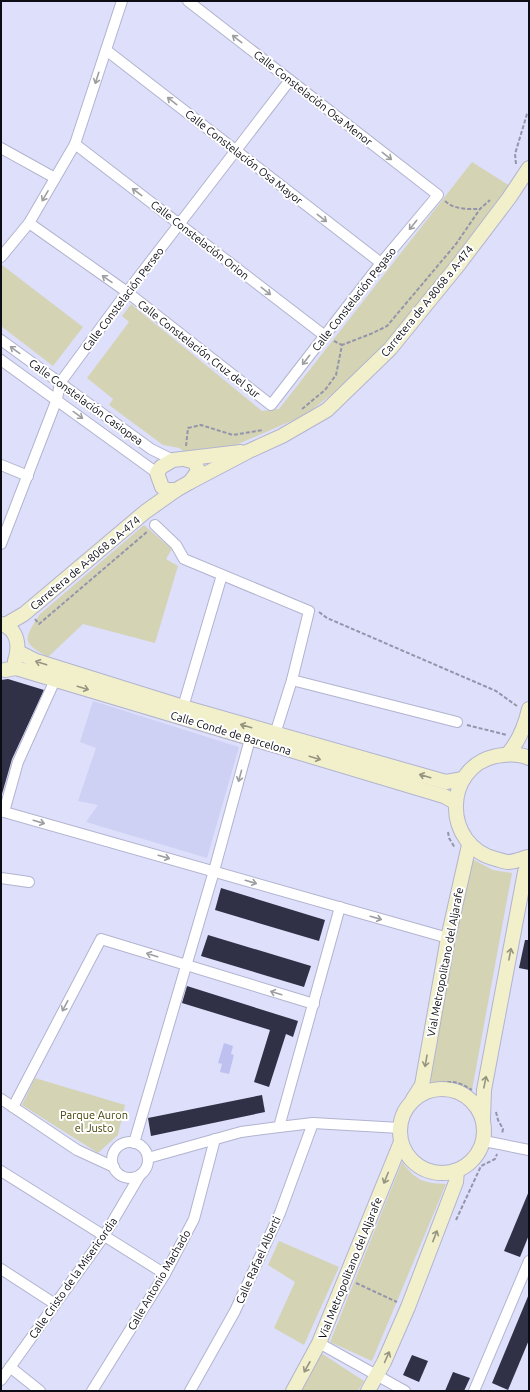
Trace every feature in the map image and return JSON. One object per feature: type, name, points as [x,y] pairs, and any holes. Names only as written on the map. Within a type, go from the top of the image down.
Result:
[{"type":"main road","name":"Carretera de A-8068 a A-474","points":[[190,482],[249,451],[282,436],[327,410],[384,355],[459,264],[510,194],[523,168]]},
{"type":"main road","points":[[510,194],[529,184]]},
{"type":"main road","name":"Carretera de A-8068 a A-474","points":[[181,456],[249,451]]},
{"type":"main road","points":[[181,456],[195,462],[198,471],[190,482],[176,490],[167,490],[162,487],[158,475],[161,467],[181,456]]},
{"type":"main road","name":"Carretera de A-8068 a A-474","points":[[145,512],[158,475]]},
{"type":"main road","name":"Carretera de A-8068 a A-474","points":[[3,624],[26,613],[145,512],[176,490]]},
{"type":"main road","points":[[15,636],[26,613]]},
{"type":"main road","points":[[3,624],[15,636],[18,644],[18,652],[14,662],[3,671]]},
{"type":"main road","name":"Calle Conde de Barcelona","points":[[18,652],[36,661],[182,707],[275,734],[446,782],[463,779]]},
{"type":"main road","name":"Calle Conde de Barcelona","points":[[3,671],[16,668],[444,796],[455,802]]},
{"type":"main road","points":[[508,754],[515,746],[528,715]]},
{"type":"main road","points":[[529,758],[508,754],[487,758],[472,769],[463,779],[455,802],[459,828],[469,844],[486,857],[508,862],[529,857]]},
{"type":"main road","name":"Vial Metropolitano del Aljarafe","points":[[457,1171],[441,1174],[426,1170],[416,1165],[406,1154],[401,1142],[400,1128],[404,1113],[422,1085],[448,938],[469,844]]},
{"type":"main road","points":[[368,1391],[384,1362],[408,1306],[456,1182],[457,1171],[470,1163],[478,1153],[484,1141],[484,1090],[526,872],[529,864]]},
{"type":"main road","points":[[412,1101],[426,1092],[440,1089],[454,1090],[467,1097],[477,1108],[483,1121]]},
{"type":"main road","name":"Vial Metropolitano del Aljarafe","points":[[293,1391],[319,1343],[401,1142]]},
{"type":"street","points":[[2,252],[29,223],[75,144],[122,1]]},
{"type":"street","name":"Calle Constelación Osa Menor","points":[[188,1],[438,195]]},
{"type":"street","name":"Calle Constelación Osa Mayor","points":[[106,50],[381,264]]},
{"type":"street","name":"Calle Constelación Perseo","points":[[1,544],[57,399],[60,383],[127,292],[290,80]]},
{"type":"street","name":"Calle Constelación Orion","points":[[75,144],[325,336]]},
{"type":"street","points":[[1,148],[55,178]]},
{"type":"street","name":"Calle Constelación Pegaso","points":[[272,405],[381,264],[438,195]]},
{"type":"street","name":"Calle Constelación Cruz del Sur","points":[[29,223],[127,292],[272,405]]},
{"type":"street","name":"Calle Constelación Casiopea","points":[[1,340],[150,449],[181,456]]},
{"type":"street","name":"Calle Constelación Casiopea","points":[[1,360],[57,399],[158,475]]},
{"type":"street","points":[[1,465],[28,476]]},
{"type":"street","points":[[156,525],[176,545],[184,559],[222,576],[313,611],[275,734]]},
{"type":"street","points":[[182,707],[222,576]]},
{"type":"street","points":[[55,680],[18,762],[3,812],[448,938]]},
{"type":"street","points":[[292,680],[457,722]]},
{"type":"street","points":[[134,1142],[214,871],[250,739]]},
{"type":"street","points":[[1,878],[29,882]]},
{"type":"street","points":[[280,1126],[340,908]]},
{"type":"street","points":[[13,1107],[101,939],[314,1004]]},
{"type":"street","points":[[1,1099],[77,1150],[114,1167]]},
{"type":"street","points":[[148,1158],[241,1132],[280,1126],[313,1123],[400,1128]]},
{"type":"street","name":"Calle Rafael Alberti","points":[[196,1389],[236,1311],[280,1214],[313,1123]]},
{"type":"street","name":"Calle Antonio Machado","points":[[92,1391],[165,1274],[194,1219],[215,1139]]},
{"type":"street","points":[[484,1141],[529,1150]]},
{"type":"street","points":[[126,1142],[134,1142],[143,1147],[148,1158],[148,1164],[140,1175],[131,1178],[120,1175],[114,1167],[112,1160],[116,1149],[126,1142]]},
{"type":"street","points":[[1,1171],[165,1274]]},
{"type":"street","name":"Calle Cristo de la Misericordia","points":[[1,1380],[104,1236],[140,1175]]},
{"type":"street","points":[[474,1391],[524,1285],[529,1261]]},
{"type":"street","points":[[1,1269],[55,1304]]},
{"type":"street","points":[[319,1343],[405,1391]]},
{"type":"street","points":[[10,1367],[40,1391]]},
{"type":"path","points":[[523,168],[515,154],[527,114],[529,112]]},
{"type":"path","points":[[296,413],[325,390],[336,374],[342,345],[373,334],[386,326],[456,244],[480,209],[500,192],[510,194]]},
{"type":"path","points":[[438,195],[448,204],[460,209],[480,209]]},
{"type":"path","points":[[181,456],[188,428],[201,425],[234,435],[263,430],[270,427]]},
{"type":"path","points":[[26,613],[39,624],[156,525]]},
{"type":"path","points":[[313,611],[496,690],[517,706],[516,716],[528,715]]},
{"type":"path","points":[[457,722],[510,736]]},
{"type":"path","points":[[422,1085],[448,1081],[459,1082],[472,1090],[484,1090]]},
{"type":"path","points":[[453,1226],[481,1166],[495,1159],[503,1129],[498,1120],[496,1109]]},
{"type":"path","points":[[346,1278],[408,1306]]},
{"type":"shaded area","points":[[93,701],[239,747],[207,858],[86,822],[98,805],[78,801],[96,748],[80,742]]},
{"type":"shaded area","points":[[224,1043],[233,1046],[231,1054],[234,1055],[229,1074],[220,1072],[222,1064],[218,1063]]},
{"type":"green space","points":[[472,162],[510,186],[412,315],[358,374],[305,415],[199,461],[179,448],[163,445],[109,405],[113,399],[87,378],[129,322],[122,316],[131,304],[262,411],[279,409]]},
{"type":"green space","points":[[2,265],[83,327],[53,366],[1,326]]},
{"type":"green space","points":[[144,525],[172,549],[166,559],[178,566],[155,643],[83,624],[48,657],[33,648],[29,644],[28,635],[39,615]]},
{"type":"green space","points":[[472,859],[493,870],[512,873],[472,1090],[428,1081]]},
{"type":"green space","name":"Parque Auron el Justo","points":[[35,1078],[125,1105],[118,1135],[98,1153],[22,1105]]},
{"type":"green space","points":[[402,1162],[411,1173],[420,1179],[431,1183],[446,1184],[372,1361],[330,1342]]},
{"type":"green space","points":[[279,1241],[339,1267],[304,1345],[274,1328],[295,1282],[268,1265]]},
{"type":"green space","points":[[321,1353],[364,1381],[358,1391],[300,1391]]},
{"type":"building","points":[[8,679],[44,690],[12,759],[1,794],[1,680]]},
{"type":"building","points":[[221,888],[325,920],[319,941],[215,910]]},
{"type":"building","points":[[208,935],[311,966],[304,987],[201,956]]},
{"type":"building","points":[[525,940],[529,940],[529,970],[519,968]]},
{"type":"building","points":[[187,986],[298,1021],[293,1037],[286,1034],[269,1087],[254,1082],[270,1030],[182,1003]]},
{"type":"building","points":[[262,1095],[265,1112],[151,1136],[148,1118]]},
{"type":"building","points":[[529,1191],[529,1235],[520,1257],[504,1251]]},
{"type":"building","points":[[529,1294],[529,1340],[508,1390],[492,1383]]},
{"type":"building","points":[[412,1355],[428,1361],[419,1382],[403,1375]]},
{"type":"building","points":[[453,1372],[470,1378],[464,1391],[445,1391]]}]
